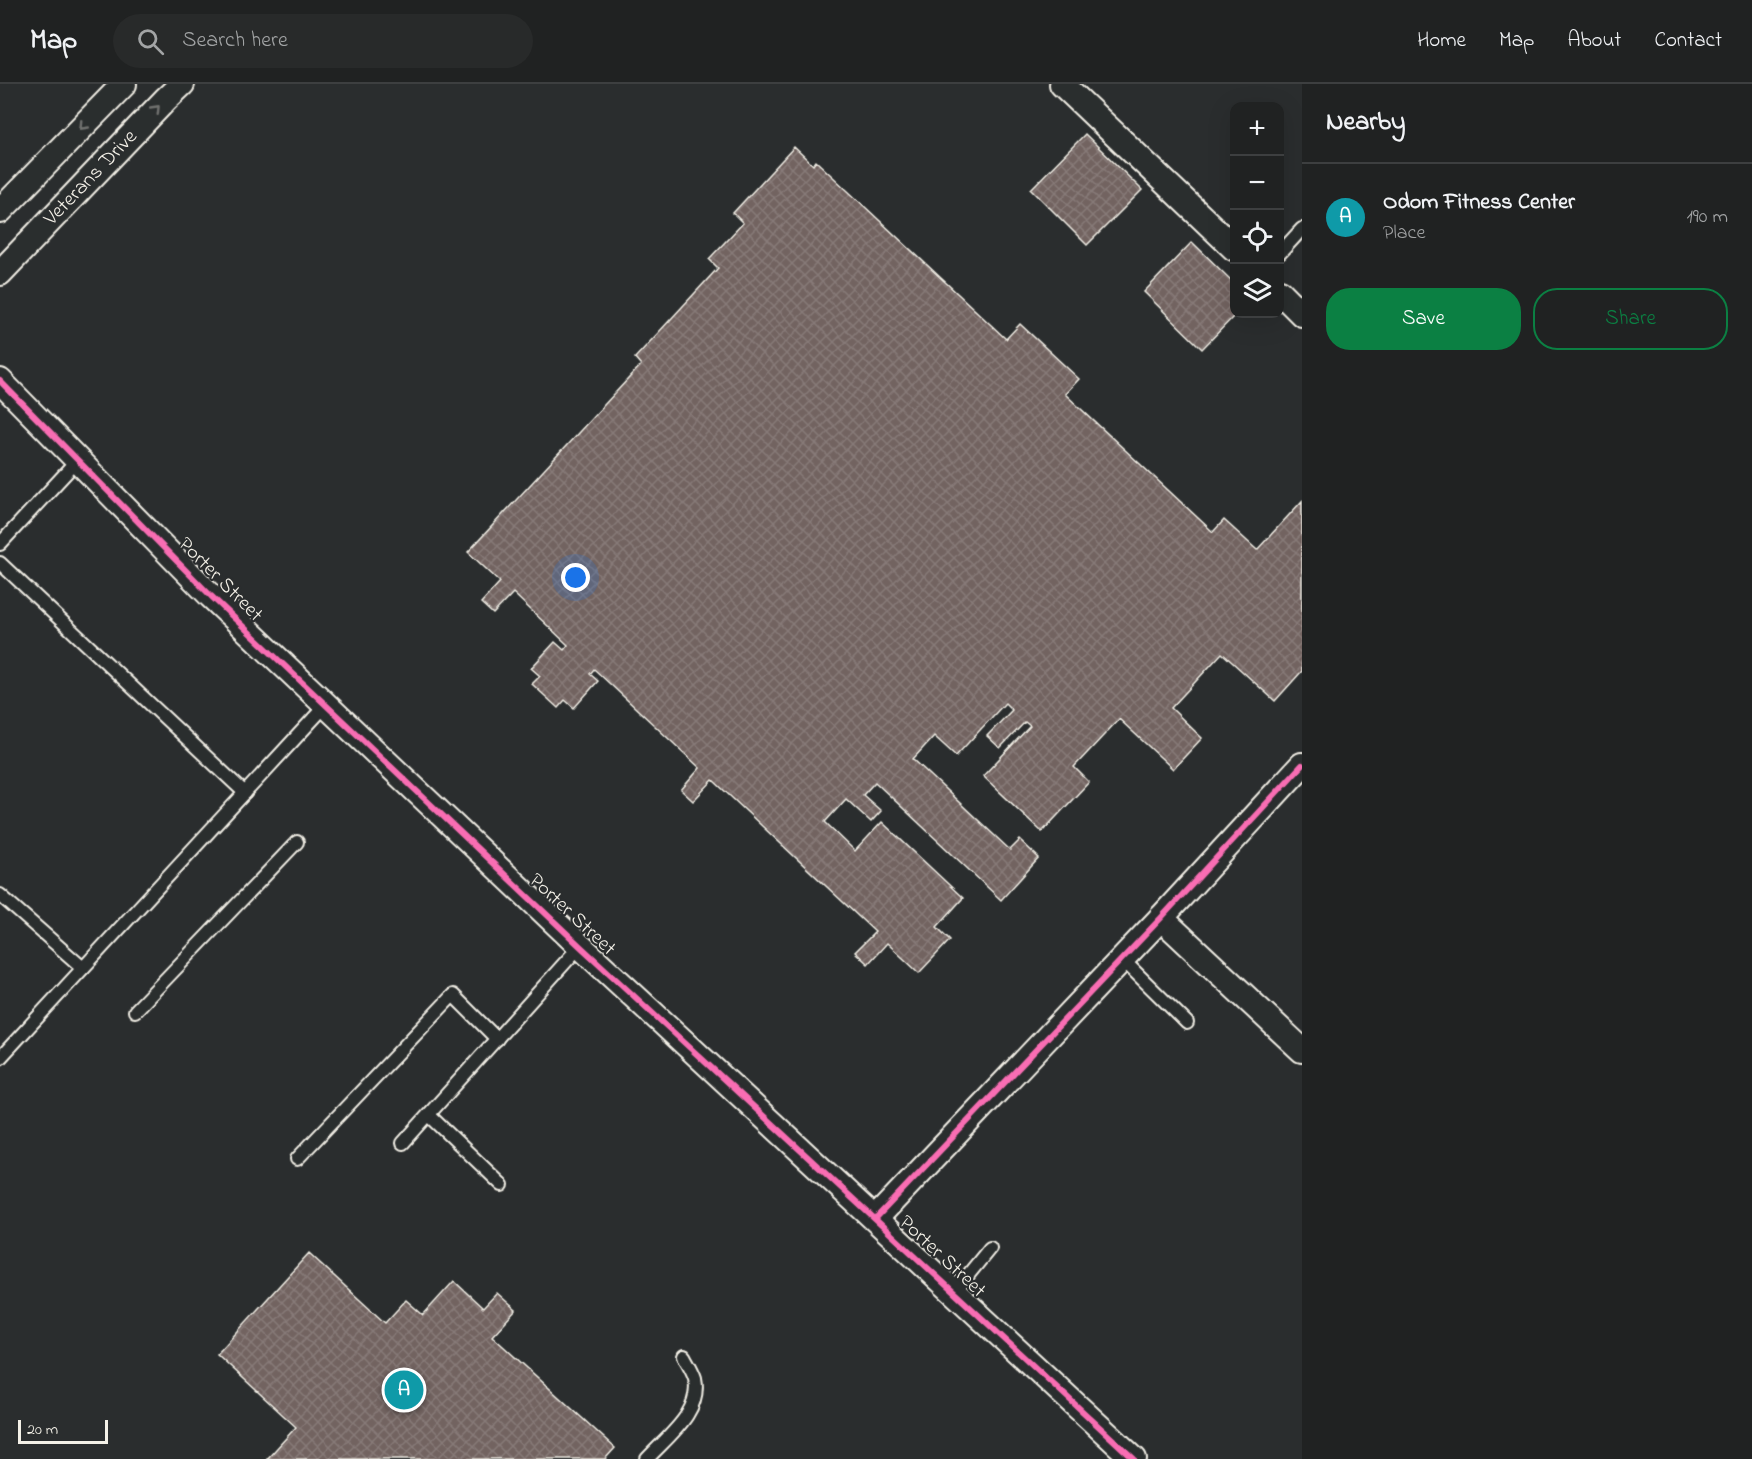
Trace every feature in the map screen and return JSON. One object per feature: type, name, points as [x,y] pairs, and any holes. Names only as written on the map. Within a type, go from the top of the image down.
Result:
[{"type":"street","name":"Veterans Drive","points":[[0,211],[124,84]]},
{"type":"street","name":"Veterans Drive","points":[[0,273],[182,84]]},
{"type":"street","points":[[1062,84],[1230,245]]},
{"type":"street","points":[[1284,296],[1302,314]]},
{"type":"street","name":"Porter Street","points":[[0,381],[211,596],[580,946],[1134,1459]]},
{"type":"street","points":[[876,1218],[1161,918],[1302,765]]},
{"type":"street","points":[[1161,918],[1302,1050]]},
{"type":"lane","points":[[1284,249],[1302,229]]},
{"type":"lane","points":[[0,544],[78,460]]},
{"type":"lane","points":[[0,563],[245,793]]},
{"type":"lane","points":[[0,1058],[326,705]]},
{"type":"lane","points":[[135,1011],[297,842]]},
{"type":"lane","points":[[0,895],[83,968]]},
{"type":"lane","points":[[403,1143],[580,946]]},
{"type":"lane","points":[[1122,959],[1188,1023]]},
{"type":"lane","points":[[297,1159],[453,995],[497,1038]]},
{"type":"lane","points":[[429,1115],[502,1185]]},
{"type":"lane","points":[[955,1291],[990,1248]]},
{"type":"lane","points":[[647,1459],[686,1418],[696,1398],[694,1376],[684,1356]]},
{"type":"building","points":[[1085,134],[1142,190],[1087,245],[1031,189]]},
{"type":"building","points":[[794,147],[813,165],[816,161],[1006,339],[1020,324],[1079,379],[1065,394],[1213,532],[1224,520],[1257,550],[1302,501],[1302,671],[1275,701],[1222,653],[1171,708],[1202,738],[1173,769],[1119,719],[1074,767],[1089,782],[1042,832],[983,776],[1030,726],[1025,722],[1000,748],[987,736],[1012,710],[1005,703],[956,756],[934,736],[913,759],[1010,850],[1020,840],[1039,858],[1001,900],[875,782],[863,795],[881,811],[871,822],[846,799],[825,822],[855,851],[882,822],[963,898],[937,927],[950,940],[919,973],[887,943],[868,964],[855,952],[875,932],[713,780],[693,801],[681,790],[700,768],[594,669],[590,674],[598,681],[574,708],[565,700],[558,708],[532,684],[540,676],[531,668],[555,642],[564,650],[568,645],[513,593],[493,614],[481,603],[500,582],[468,552],[641,365],[635,358],[718,268],[709,259],[743,223],[733,213]]},
{"type":"building","points":[[1192,242],[1230,279],[1230,318],[1232,318],[1202,349],[1144,292]]},
{"type":"building","points":[[309,1253],[385,1323],[406,1300],[423,1315],[454,1281],[483,1308],[497,1293],[516,1310],[492,1336],[615,1448],[605,1459],[267,1459],[296,1427],[217,1354]]},
{"type":"cycle path","points":[[0,381],[211,596],[580,946],[1134,1459]]},
{"type":"cycle path","points":[[876,1218],[1161,918],[1302,765]]},
{"type":"place","name":"Odom Fitness Center","points":[[404,1390]]}]
